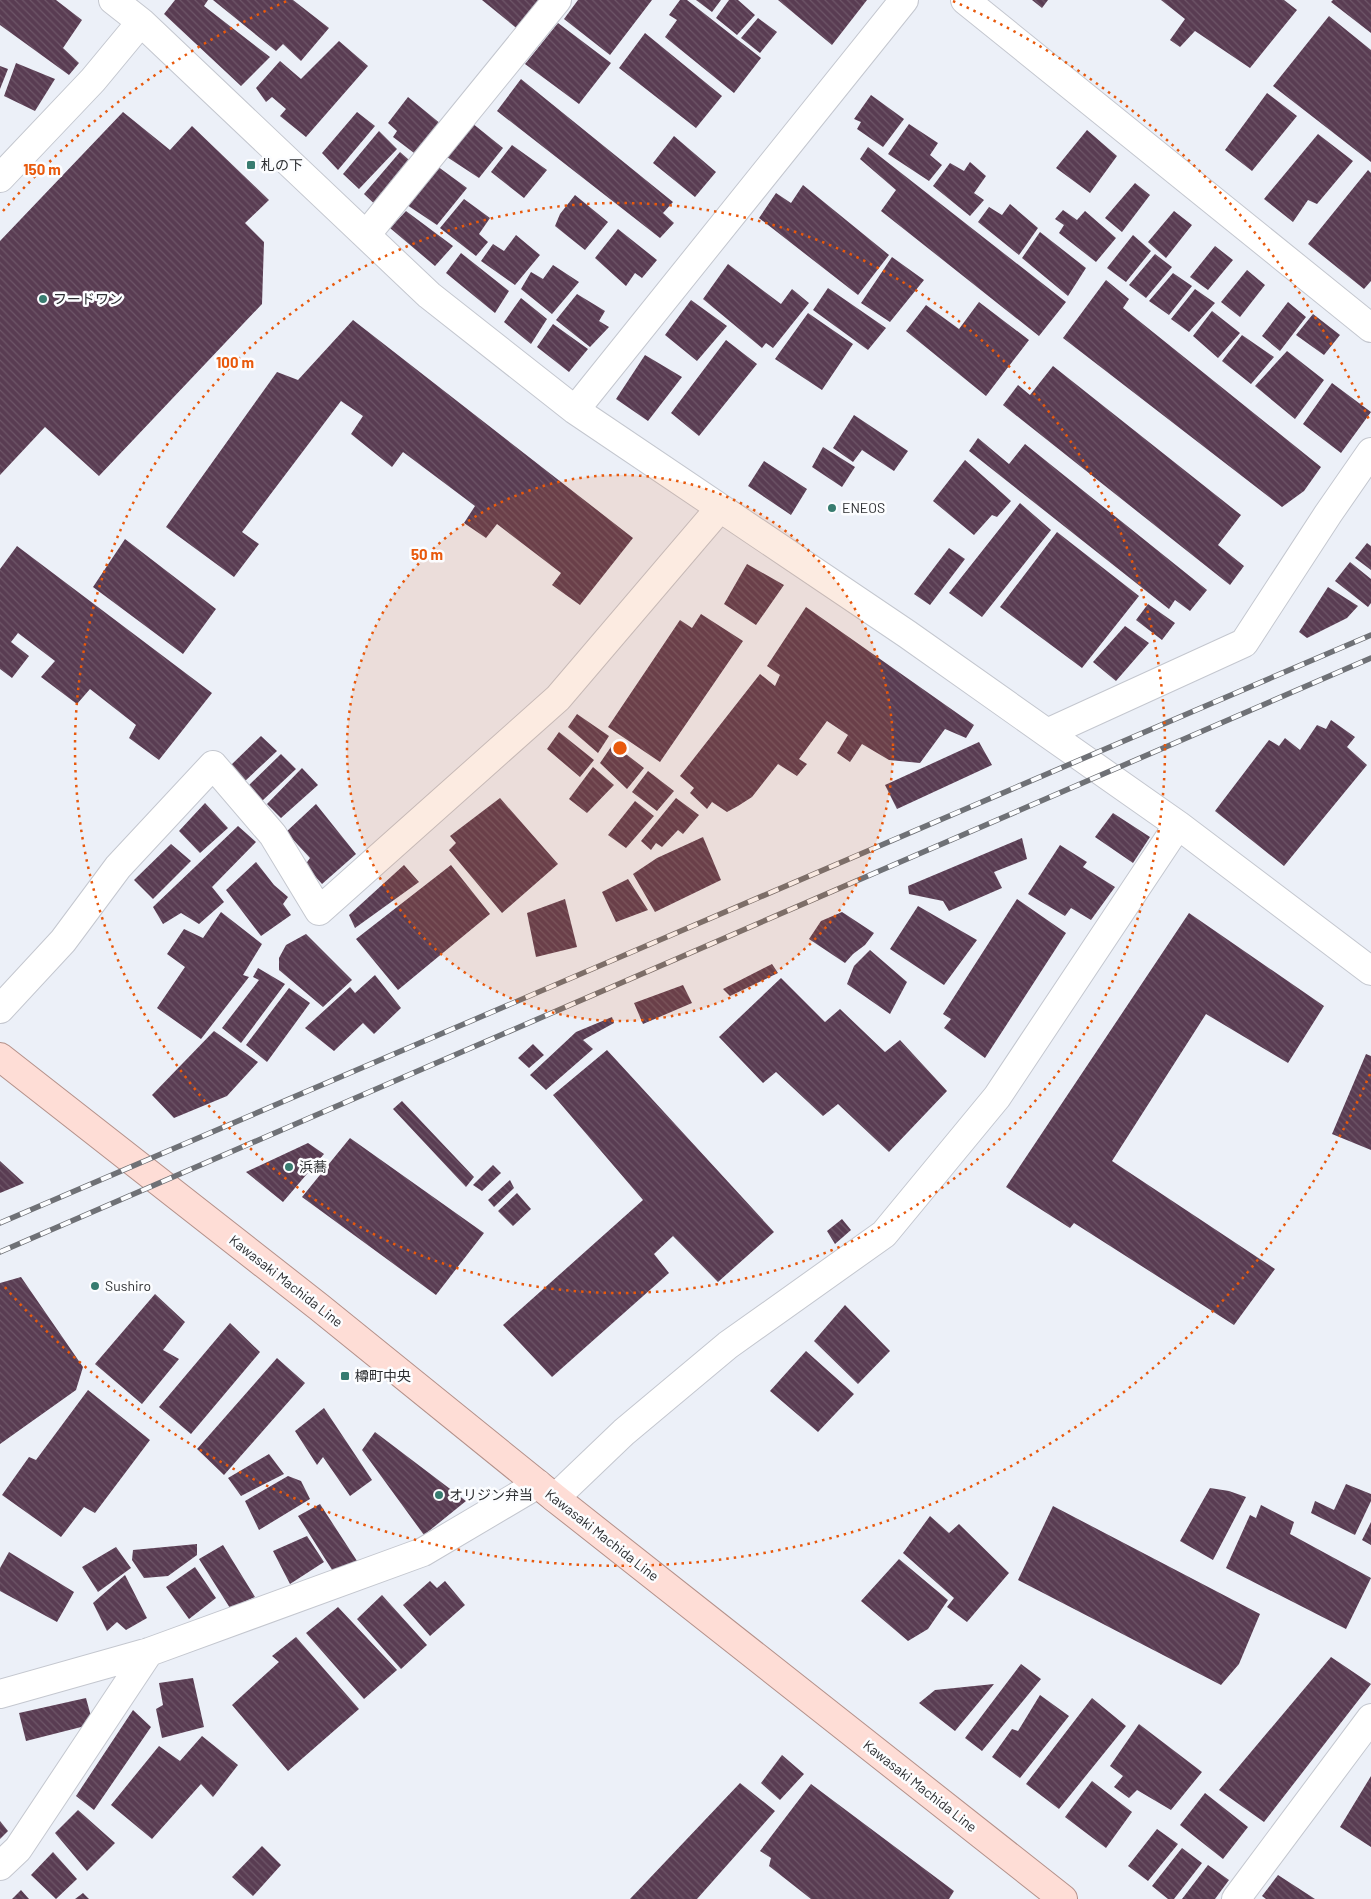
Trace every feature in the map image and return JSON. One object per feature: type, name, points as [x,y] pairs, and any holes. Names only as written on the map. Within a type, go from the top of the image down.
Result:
[{"type":"main road","name":"Kawasaki Machida Line","points":[[0,1057],[320,1307],[546,1491],[1063,1899]]},
{"type":"street","points":[[366,235],[557,0]]},
{"type":"street","points":[[575,410],[904,0]]},
{"type":"street","points":[[965,0],[1371,328]]},
{"type":"street","points":[[0,178],[93,80],[132,9],[429,295],[575,410],[908,634],[1178,825],[1371,972]]},
{"type":"street","points":[[1047,733],[1244,643],[1371,452]]},
{"type":"street","points":[[0,1009],[63,941],[118,867],[213,765],[273,835],[319,911],[558,698],[720,508]]},
{"type":"street","points":[[0,1694],[149,1652],[423,1552],[546,1491],[624,1432],[728,1345],[884,1234],[997,1097],[1178,825]]},
{"type":"street","points":[[0,1866],[18,1849],[149,1652]]},
{"type":"street","points":[[1236,1899],[1371,1718]]},
{"type":"building","points":[[0,0],[56,0],[82,20],[63,48],[79,63],[69,75],[0,25]]},
{"type":"building","points":[[175,0],[208,0],[204,6],[270,57],[241,86],[164,14]]},
{"type":"building","points":[[213,0],[293,0],[329,28],[301,61],[283,44],[276,51]]},
{"type":"building","points":[[482,0],[547,0],[520,31]]},
{"type":"building","points":[[578,0],[652,0],[610,55],[564,19]]},
{"type":"building","points":[[680,0],[687,0],[761,58],[734,93],[665,37],[677,20],[669,15]]},
{"type":"building","points":[[696,0],[721,0],[712,12]]},
{"type":"building","points":[[729,0],[738,0],[755,15],[737,35],[716,18]]},
{"type":"building","points":[[778,0],[867,0],[832,45]]},
{"type":"building","points":[[1032,0],[1048,0],[1042,8]]},
{"type":"building","points":[[1161,0],[1284,0],[1297,10],[1250,68],[1195,31],[1180,47],[1170,40],[1185,19]]},
{"type":"building","points":[[1333,0],[1371,0],[1371,33],[1331,2]]},
{"type":"building","points":[[1329,16],[1371,50],[1371,162],[1273,86]]},
{"type":"building","points":[[758,18],[777,32],[760,53],[741,38]]},
{"type":"building","points":[[558,23],[611,63],[579,104],[525,64]]},
{"type":"building","points":[[645,33],[722,96],[696,128],[619,68]]},
{"type":"building","points":[[339,41],[368,66],[306,137],[280,116],[286,109],[272,97],[266,102],[256,88],[280,61],[301,79]]},
{"type":"building","points":[[16,63],[55,79],[35,111],[4,96]]},
{"type":"building","points":[[0,66],[8,69],[0,89]]},
{"type":"building","points":[[521,79],[673,202],[663,213],[674,223],[660,238],[497,111]]},
{"type":"building","points":[[1267,93],[1297,116],[1252,171],[1225,150]]},
{"type":"building","points":[[871,95],[904,119],[883,147],[857,129],[861,122],[854,119]]},
{"type":"building","points":[[408,97],[447,129],[422,159],[393,137],[397,131],[388,123]]},
{"type":"building","points":[[123,112],[170,150],[192,126],[269,200],[245,223],[264,242],[262,304],[99,476],[45,427],[0,475],[0,241]]},
{"type":"building","points":[[357,112],[375,126],[338,170],[322,153]]},
{"type":"building","points":[[472,123],[503,148],[479,178],[447,157]]},
{"type":"building","points":[[909,124],[938,143],[930,155],[942,165],[929,181],[888,154]]},
{"type":"building","points":[[1087,130],[1117,156],[1090,193],[1056,168]]},
{"type":"building","points":[[379,131],[397,149],[359,189],[343,174]]},
{"type":"building","points":[[1318,134],[1353,161],[1317,204],[1308,200],[1293,222],[1264,199]]},
{"type":"building","points":[[674,136],[716,172],[695,197],[653,163]]},
{"type":"building","points":[[512,145],[547,170],[524,198],[491,172]]},
{"type":"building","points":[[868,147],[1066,302],[1039,336],[881,211],[896,190],[860,159]]},
{"type":"building","points":[[400,152],[417,167],[381,210],[364,194]]},
{"type":"building","points":[[970,162],[986,176],[974,193],[984,200],[970,216],[933,186],[950,163],[964,171]]},
{"type":"building","points":[[437,166],[467,188],[437,225],[407,205]]},
{"type":"building","points":[[1368,170],[1371,173],[1371,281],[1364,289],[1308,244]]},
{"type":"building","points":[[1135,183],[1150,195],[1122,232],[1105,218]]},
{"type":"building","points":[[803,185],[889,255],[858,295],[759,218],[776,193],[791,203]]},
{"type":"building","points":[[575,195],[608,222],[585,250],[555,226],[560,214]]},
{"type":"building","points":[[464,199],[490,218],[479,234],[488,242],[476,256],[440,228]]},
{"type":"building","points":[[1010,204],[1038,228],[1019,255],[978,222],[989,207],[1002,215]]},
{"type":"building","points":[[1063,210],[1077,220],[1085,211],[1116,238],[1096,262],[1059,233],[1064,225],[1055,219]]},
{"type":"building","points":[[406,211],[453,246],[435,266],[390,228]]},
{"type":"building","points":[[1174,211],[1192,225],[1166,258],[1148,242]]},
{"type":"building","points":[[618,229],[657,260],[642,278],[635,273],[626,286],[595,258]]},
{"type":"building","points":[[1040,232],[1086,268],[1068,296],[1022,258]]},
{"type":"building","points":[[516,235],[540,255],[515,285],[481,261],[493,244],[504,251]]},
{"type":"building","points":[[1133,235],[1151,251],[1126,282],[1107,268]]},
{"type":"building","points":[[1215,246],[1233,260],[1208,290],[1190,277]]},
{"type":"building","points":[[461,253],[509,291],[495,313],[446,273]]},
{"type":"building","points":[[1155,254],[1172,267],[1146,298],[1129,285]]},
{"type":"building","points":[[892,257],[924,280],[890,322],[861,303]]},
{"type":"building","points":[[728,264],[781,304],[792,289],[809,303],[773,348],[766,343],[762,348],[703,299]]},
{"type":"building","points":[[553,265],[579,282],[552,314],[521,289],[531,272],[543,279]]},
{"type":"building","points":[[1247,270],[1265,285],[1240,317],[1221,302]]},
{"type":"building","points":[[1173,273],[1192,286],[1169,315],[1149,301]]},
{"type":"building","points":[[1106,280],[1129,299],[1123,308],[1321,467],[1304,491],[1282,507],[1063,338]]},
{"type":"building","points":[[828,288],[886,328],[868,350],[813,310]]},
{"type":"building","points":[[1195,289],[1215,303],[1189,332],[1171,319]]},
{"type":"building","points":[[577,294],[605,311],[599,321],[609,327],[590,347],[556,320]]},
{"type":"building","points":[[521,298],[547,319],[531,344],[504,322]]},
{"type":"building","points":[[691,300],[727,326],[697,361],[665,335]]},
{"type":"building","points":[[979,302],[1029,340],[986,396],[906,331],[926,305],[959,329]]},
{"type":"building","points":[[1288,302],[1306,317],[1280,351],[1262,336]]},
{"type":"building","points":[[1212,311],[1240,333],[1218,358],[1193,336]]},
{"type":"building","points":[[808,313],[853,344],[822,390],[775,359]]},
{"type":"building","points":[[1313,314],[1340,335],[1324,355],[1296,335]]},
{"type":"building","points":[[353,320],[633,538],[580,605],[552,585],[561,573],[497,524],[486,538],[464,523],[475,506],[403,452],[392,467],[351,434],[363,416],[341,401],[242,532],[259,544],[234,577],[166,527],[277,372],[298,380]]},
{"type":"building","points":[[553,324],[588,349],[569,372],[537,347]]},
{"type":"building","points":[[1242,335],[1274,357],[1251,384],[1222,361]]},
{"type":"building","points":[[726,340],[757,364],[699,436],[671,413]]},
{"type":"building","points":[[1287,351],[1324,380],[1295,419],[1255,386]]},
{"type":"building","points":[[645,355],[682,377],[648,421],[616,399]]},
{"type":"building","points":[[1053,366],[1241,515],[1218,545],[1244,566],[1230,585],[1003,405],[1018,385],[1030,395]]},
{"type":"building","points":[[1332,383],[1371,412],[1341,453],[1303,424]]},
{"type":"building","points":[[854,415],[908,451],[894,471],[862,450],[853,462],[833,448]]},
{"type":"building","points":[[978,438],[1009,464],[1025,444],[1207,590],[1190,611],[1175,600],[1169,609],[969,451]]},
{"type":"building","points":[[823,447],[855,467],[842,487],[812,467]]},
{"type":"building","points":[[965,460],[1011,501],[997,517],[992,515],[974,535],[933,501]]},
{"type":"building","points":[[764,461],[807,489],[791,515],[748,486]]},
{"type":"building","points":[[1020,503],[1051,530],[982,617],[949,593]]},
{"type":"building","points":[[1057,532],[1139,596],[1082,668],[1000,607]]},
{"type":"building","points":[[125,539],[216,609],[183,654],[93,587]]},
{"type":"building","points":[[1367,543],[1371,546],[1371,570],[1355,558]]},
{"type":"building","points":[[17,546],[212,693],[159,760],[129,738],[136,725],[90,689],[77,704],[41,677],[55,661],[18,633],[11,642],[29,656],[12,678],[0,669],[0,569]]},
{"type":"building","points":[[949,548],[965,559],[930,605],[914,594]]},
{"type":"building","points":[[1350,562],[1371,579],[1371,603],[1368,607],[1335,581]]},
{"type":"building","points":[[747,564],[784,585],[756,625],[724,604]]},
{"type":"building","points":[[1328,587],[1358,606],[1347,618],[1307,638],[1299,632]]},
{"type":"building","points":[[1148,604],[1175,623],[1162,640],[1136,620]]},
{"type":"building","points":[[806,607],[974,725],[966,738],[945,729],[920,763],[889,760],[862,744],[850,762],[837,753],[848,735],[827,721],[799,759],[807,764],[797,776],[778,764],[752,797],[738,806],[727,812],[712,802],[707,809],[690,793],[694,788],[680,776],[760,674],[775,686],[780,675],[767,666]]},
{"type":"building","points":[[701,614],[743,641],[660,762],[608,727],[680,620],[692,628]]},
{"type":"building","points":[[1125,626],[1149,643],[1116,681],[1093,662]]},
{"type":"building","points":[[577,714],[609,736],[598,753],[568,727]]},
{"type":"building","points":[[1331,720],[1355,737],[1347,747],[1367,765],[1284,866],[1215,811],[1269,740],[1279,746],[1285,738],[1300,750],[1317,725],[1326,729]]},
{"type":"building","points":[[559,732],[594,760],[580,777],[547,749]]},
{"type":"building","points":[[261,736],[277,751],[244,782],[230,766]]},
{"type":"building","points":[[979,742],[992,765],[897,809],[885,785]]},
{"type":"building","points":[[613,744],[644,768],[627,789],[600,763]]},
{"type":"building","points":[[281,754],[296,769],[262,801],[248,786]]},
{"type":"building","points":[[593,767],[614,785],[587,813],[569,799]]},
{"type":"building","points":[[302,768],[318,785],[281,818],[267,804]]},
{"type":"building","points":[[648,771],[674,791],[657,811],[632,792]]},
{"type":"building","points":[[500,798],[558,864],[502,913],[449,850],[456,843],[450,836]]},
{"type":"building","points":[[676,798],[699,815],[683,834],[678,830],[662,847],[656,843],[651,850],[641,841]]},
{"type":"building","points":[[635,801],[654,816],[626,848],[608,835]]},
{"type":"building","points":[[205,803],[228,828],[200,853],[179,831]]},
{"type":"building","points":[[316,804],[356,854],[322,884],[305,865],[310,858],[286,832]]},
{"type":"building","points":[[1113,813],[1150,837],[1133,863],[1095,837]]},
{"type":"building","points":[[238,826],[256,842],[212,887],[224,902],[199,924],[181,913],[163,924],[153,907]]},
{"type":"building","points":[[703,837],[721,880],[655,912],[633,874],[657,858]]},
{"type":"building","points":[[1022,838],[1027,859],[994,872],[1002,888],[949,911],[943,901],[909,894],[908,886]]},
{"type":"building","points":[[171,844],[191,861],[153,899],[134,880]]},
{"type":"building","points":[[1060,845],[1087,862],[1083,867],[1115,887],[1091,920],[1071,908],[1065,916],[1028,894]]},
{"type":"building","points":[[256,862],[274,885],[288,897],[283,904],[291,915],[261,936],[226,890]]},
{"type":"building","points":[[404,865],[419,882],[355,928],[349,915]]},
{"type":"building","points":[[451,865],[490,914],[398,990],[356,939]]},
{"type":"building","points":[[628,879],[648,910],[616,922],[602,892]]},
{"type":"building","points":[[565,899],[577,947],[536,957],[527,913]]},
{"type":"building","points":[[1017,899],[1066,933],[985,1058],[944,1028],[951,1019],[943,1014]]},
{"type":"building","points":[[918,906],[977,940],[944,985],[890,949]]},
{"type":"building","points":[[221,912],[262,944],[243,975],[249,977],[201,1039],[157,1008],[185,967],[167,954],[184,929],[203,938]]},
{"type":"building","points":[[842,912],[874,933],[865,945],[845,963],[809,939],[821,921]]},
{"type":"building","points":[[1189,913],[1324,1006],[1288,1063],[1206,1014],[1112,1161],[1275,1269],[1234,1325],[1074,1223],[1070,1228],[1006,1187]]},
{"type":"building","points":[[306,934],[352,980],[323,1007],[279,970],[279,958],[286,945]]},
{"type":"building","points":[[870,950],[907,982],[890,1014],[847,984],[854,966]]},
{"type":"building","points":[[772,964],[778,973],[730,996],[723,989]]},
{"type":"building","points":[[258,968],[285,984],[241,1043],[222,1028],[259,980],[253,977]]},
{"type":"building","points":[[375,975],[401,1008],[374,1034],[363,1023],[334,1051],[305,1028],[350,987],[355,993]]},
{"type":"building","points":[[781,978],[825,1022],[840,1009],[885,1052],[900,1040],[947,1091],[889,1152],[838,1104],[823,1116],[776,1072],[763,1083],[719,1037]]},
{"type":"building","points":[[683,985],[692,1003],[643,1024],[634,1003]]},
{"type":"building","points":[[289,988],[310,1003],[267,1062],[246,1045]]},
{"type":"building","points":[[612,1017],[614,1023],[583,1040],[593,1049],[546,1090],[530,1075],[576,1032]]},
{"type":"building","points":[[214,1031],[258,1062],[227,1096],[174,1118],[152,1095]]},
{"type":"building","points":[[533,1044],[544,1055],[529,1068],[518,1058]]},
{"type":"building","points":[[607,1050],[774,1232],[718,1282],[673,1236],[654,1254],[669,1273],[552,1377],[503,1325],[643,1200],[553,1095]]},
{"type":"building","points":[[1366,1054],[1371,1056],[1371,1150],[1332,1134]]},
{"type":"building","points":[[402,1101],[474,1177],[466,1187],[393,1109]]},
{"type":"building","points":[[350,1138],[484,1233],[436,1295],[302,1197]]},
{"type":"building","points":[[308,1143],[324,1154],[283,1202],[246,1172]]},
{"type":"building","points":[[0,1161],[24,1183],[0,1193]]},
{"type":"building","points":[[493,1165],[501,1173],[482,1191],[473,1185]]},
{"type":"building","points":[[510,1180],[514,1188],[494,1207],[488,1200]]},
{"type":"building","points":[[517,1193],[531,1209],[513,1226],[498,1211]]},
{"type":"building","points":[[842,1219],[851,1230],[835,1244],[827,1231]]},
{"type":"building","points":[[21,1277],[83,1367],[76,1390],[0,1444],[0,1283]]},
{"type":"building","points":[[155,1294],[185,1322],[163,1350],[179,1359],[142,1404],[95,1364]]},
{"type":"building","points":[[845,1305],[890,1351],[858,1384],[814,1341]]},
{"type":"building","points":[[230,1323],[260,1352],[191,1434],[159,1407]]},
{"type":"building","points":[[806,1351],[854,1394],[818,1432],[770,1391]]},
{"type":"building","points":[[277,1358],[305,1383],[224,1475],[197,1449]]},
{"type":"building","points":[[88,1390],[150,1440],[95,1513],[84,1507],[61,1537],[2,1495],[29,1457],[36,1460]]},
{"type":"building","points":[[324,1408],[372,1480],[350,1496],[323,1457],[317,1465],[295,1431]]},
{"type":"building","points":[[375,1432],[466,1501],[424,1535],[362,1450]]},
{"type":"building","points":[[269,1454],[284,1474],[241,1496],[228,1478]]},
{"type":"building","points":[[288,1476],[301,1481],[310,1499],[259,1530],[245,1501]]},
{"type":"building","points":[[1346,1484],[1371,1494],[1371,1501],[1355,1535],[1311,1513],[1315,1501],[1334,1510]]},
{"type":"building","points":[[1210,1488],[1229,1491],[1246,1497],[1213,1560],[1180,1541]]},
{"type":"building","points":[[320,1504],[359,1564],[336,1576],[298,1516]]},
{"type":"building","points":[[1261,1505],[1294,1522],[1290,1534],[1371,1578],[1346,1629],[1226,1568],[1250,1515],[1256,1518]]},
{"type":"building","points":[[1053,1506],[1260,1614],[1239,1664],[1221,1685],[1018,1580]]},
{"type":"building","points":[[930,1516],[949,1533],[959,1524],[1009,1573],[967,1622],[947,1607],[954,1598],[903,1553]]},
{"type":"building","points":[[1371,1522],[1371,1545],[1362,1540]]},
{"type":"building","points":[[307,1536],[324,1562],[290,1584],[273,1551]]},
{"type":"building","points":[[197,1544],[197,1555],[168,1576],[144,1578],[132,1560],[133,1550]]},
{"type":"building","points":[[223,1545],[255,1597],[230,1608],[199,1559]]},
{"type":"building","points":[[116,1547],[131,1568],[98,1592],[82,1567]]},
{"type":"building","points":[[9,1552],[74,1592],[57,1622],[0,1591],[0,1568]]},
{"type":"building","points":[[899,1559],[948,1600],[928,1629],[908,1641],[861,1601]]},
{"type":"building","points":[[195,1567],[216,1598],[189,1619],[166,1587]]},
{"type":"building","points":[[125,1575],[147,1618],[126,1630],[117,1622],[107,1631],[93,1603]]},
{"type":"building","points":[[430,1581],[437,1588],[445,1581],[465,1605],[430,1636],[403,1605]]},
{"type":"building","points":[[382,1595],[427,1645],[401,1669],[357,1619]]},
{"type":"building","points":[[338,1607],[397,1670],[364,1699],[306,1633]]},
{"type":"building","points":[[296,1637],[359,1709],[288,1771],[232,1705],[279,1662],[272,1656]]},
{"type":"building","points":[[1331,1657],[1371,1684],[1264,1822],[1219,1790]]},
{"type":"building","points":[[1021,1664],[1041,1679],[982,1751],[965,1738]]},
{"type":"building","points":[[193,1678],[204,1727],[162,1738],[156,1709],[163,1705],[159,1683]]},
{"type":"building","points":[[994,1684],[955,1731],[919,1703],[935,1690]]},
{"type":"building","points":[[1040,1695],[1069,1716],[1020,1778],[992,1757],[1012,1729],[1018,1731]]},
{"type":"building","points":[[86,1698],[93,1724],[26,1741],[19,1713]]},
{"type":"building","points":[[1092,1698],[1126,1726],[1059,1809],[1026,1784]]},
{"type":"building","points":[[133,1710],[151,1727],[94,1810],[76,1796]]},
{"type":"building","points":[[1139,1724],[1202,1772],[1171,1810],[1137,1790],[1129,1798],[1114,1787],[1123,1776],[1110,1766]]},
{"type":"building","points":[[202,1736],[238,1765],[213,1797],[201,1784],[152,1839],[111,1805],[159,1746],[180,1761]]},
{"type":"building","points":[[782,1755],[804,1774],[780,1800],[761,1783]]},
{"type":"building","points":[[1371,1776],[1371,1847],[1340,1827]]},
{"type":"building","points":[[1092,1781],[1132,1812],[1106,1848],[1065,1817]]},
{"type":"building","points":[[740,1783],[775,1811],[697,1899],[630,1899]]},
{"type":"building","points":[[811,1784],[954,1891],[949,1899],[811,1899],[769,1866],[771,1858],[760,1851]]},
{"type":"building","points":[[1205,1793],[1248,1827],[1223,1859],[1180,1825]]},
{"type":"building","points":[[78,1810],[115,1843],[87,1871],[55,1833]]},
{"type":"building","points":[[0,1821],[8,1831],[0,1839]]},
{"type":"building","points":[[1157,1829],[1178,1844],[1148,1881],[1128,1866]]},
{"type":"building","points":[[262,1846],[281,1865],[253,1896],[232,1877]]},
{"type":"building","points":[[1182,1848],[1202,1863],[1174,1899],[1168,1899],[1152,1886]]},
{"type":"building","points":[[53,1852],[77,1879],[56,1899],[31,1875]]},
{"type":"building","points":[[1208,1865],[1229,1880],[1215,1899],[1182,1899]]},
{"type":"building","points":[[1278,1875],[1315,1899],[1266,1899],[1262,1896]]},
{"type":"building","points":[[21,1890],[29,1899],[12,1899]]},
{"type":"building","points":[[83,1893],[89,1899],[75,1899]]},
{"type":"railway","points":[[0,1223],[1371,635]]},
{"type":"railway","points":[[0,1252],[1371,658]]},
{"type":"place","name":"札の下","points":[[251,165]]},
{"type":"place","name":"フードワン","points":[[43,299]]},
{"type":"place","name":"ENEOS","points":[[832,508]]},
{"type":"place","name":"浜蕎","points":[[289,1167]]},
{"type":"place","name":"Sushiro","points":[[95,1286]]},
{"type":"place","name":"樽町中央","points":[[345,1376]]},
{"type":"place","name":"オリジン弁当","points":[[439,1495]]}]
